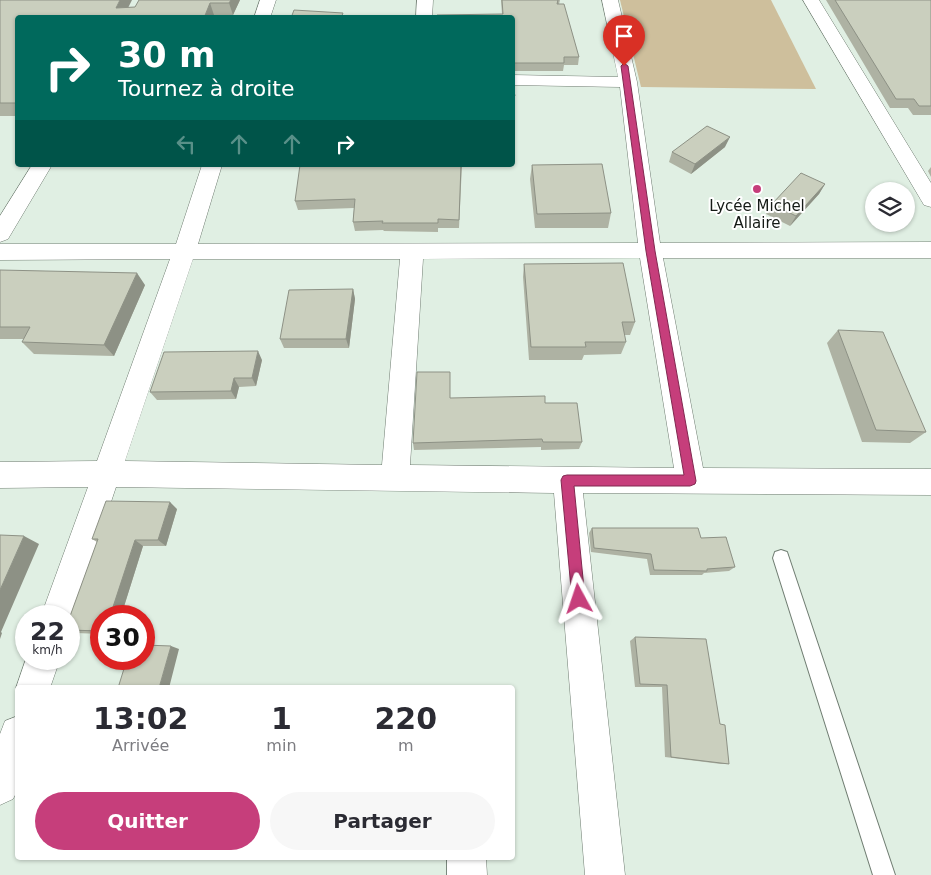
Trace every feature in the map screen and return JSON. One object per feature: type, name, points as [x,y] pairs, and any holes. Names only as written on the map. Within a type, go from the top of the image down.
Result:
[{"type":"street","points":[[263,15],[268,0]]},
{"type":"street","points":[[424,15],[425,0]]},
{"type":"street","points":[[610,0],[628,82],[650,251],[690,481]]},
{"type":"street","points":[[811,0],[931,200]]},
{"type":"street","points":[[515,80],[628,82]]},
{"type":"street","points":[[0,234],[41,167]]},
{"type":"street","points":[[61,605],[185,251],[211,167]]},
{"type":"street","points":[[395,478],[412,250]]},
{"type":"street","points":[[0,252],[931,250]]},
{"type":"street","points":[[0,475],[106,474],[567,480],[931,482]]},
{"type":"street","points":[[567,480],[605,875]]},
{"type":"street","points":[[34,685],[39,670]]},
{"type":"street","points":[[0,786],[15,743]]},
{"type":"street","points":[[467,860],[467,875]]},
{"type":"lane","points":[[780,558],[884,875]]},
{"type":"shaded area","points":[[620,0],[771,0],[816,89],[641,87]]},
{"type":"building","points":[[0,0],[120,0],[116,8],[135,7],[139,0],[231,0],[229,3],[210,3],[205,15],[15,15],[15,103],[0,103]]},
{"type":"building","points":[[502,0],[558,0],[557,4],[564,4],[579,57],[564,57],[564,63],[515,63],[515,15],[437,15],[503,14]]},
{"type":"building","points":[[835,0],[931,0],[931,106],[919,106],[914,99],[896,99]]},
{"type":"building","points":[[294,10],[343,13],[342,15],[292,15]]},
{"type":"building","points":[[707,126],[730,137],[695,164],[672,152]]},
{"type":"building","points":[[602,164],[611,213],[537,214],[532,165]]},
{"type":"building","points":[[300,167],[461,167],[459,220],[438,219],[438,223],[353,222],[355,199],[295,201]]},
{"type":"building","points":[[801,173],[825,184],[796,216],[772,204]]},
{"type":"building","points":[[623,263],[635,322],[622,322],[626,342],[585,342],[586,347],[531,347],[524,264]]},
{"type":"building","points":[[0,270],[137,273],[104,345],[22,342],[30,327],[0,327]]},
{"type":"building","points":[[353,289],[346,339],[280,339],[289,290]]},
{"type":"building","points":[[838,330],[883,332],[926,432],[876,430]]},
{"type":"building","points":[[258,351],[252,378],[234,378],[231,391],[150,392],[164,352]]},
{"type":"building","points":[[417,372],[450,372],[450,398],[545,396],[545,403],[577,403],[582,442],[543,442],[542,439],[413,443]]},
{"type":"building","points":[[106,501],[170,502],[158,540],[135,540],[114,605],[90,605],[90,631],[80,630],[80,605],[74,605],[98,539],[92,539]]},
{"type":"building","points":[[592,528],[698,528],[701,538],[726,537],[735,567],[707,569],[707,571],[654,570],[651,554],[594,548]]},
{"type":"building","points":[[0,535],[24,536],[0,590]]},
{"type":"building","points":[[635,637],[706,639],[720,724],[725,725],[729,764],[671,757],[667,685],[640,684]]},
{"type":"building","points":[[155,645],[171,646],[160,685],[119,685],[124,670],[155,670]]},
{"type":"place","name":"Lycée Michel Allaire","points":[[757,189]]},
{"type":"route","points":[[579,599],[567,480],[690,481],[650,251],[628,82],[624,66]]}]
